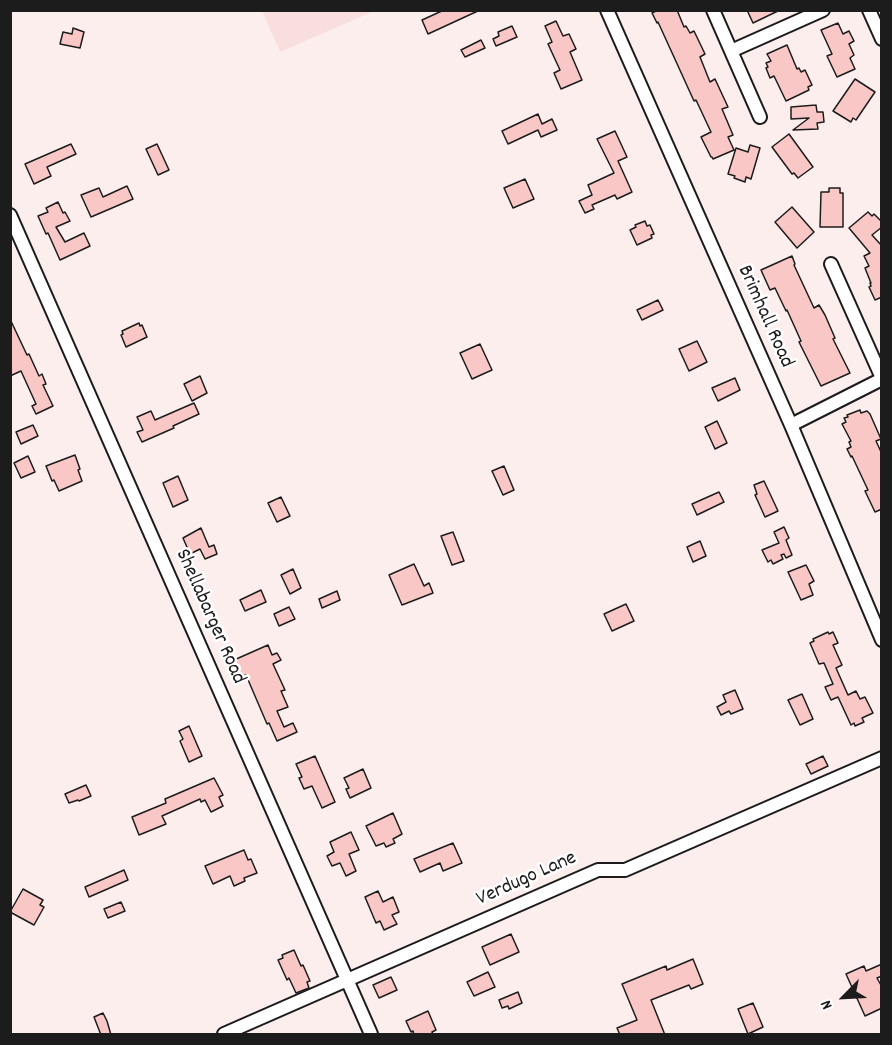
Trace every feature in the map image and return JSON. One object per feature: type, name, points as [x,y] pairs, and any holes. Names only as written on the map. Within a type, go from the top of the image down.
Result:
[{"type":"street","name":"Brimhall Road","points":[[608,10],[882,640]]},
{"type":"street","points":[[713,10],[760,117]]},
{"type":"street","points":[[731,51],[823,10]]},
{"type":"street","points":[[869,10],[882,39]]},
{"type":"street","name":"Shellabarger Road","points":[[10,215],[371,1035]]},
{"type":"street","points":[[790,425],[882,379],[831,264]]},
{"type":"street","name":"Verdugo Lane","points":[[225,1035],[598,870],[625,870],[882,758]]},
{"type":"shaded area","points":[[262,11],[374,11],[280,52]]},
{"type":"building","points":[[444,10],[480,10],[428,34],[422,20]]},
{"type":"building","points":[[658,10],[677,10],[684,27],[686,26],[690,33],[694,31],[705,54],[700,57],[710,82],[715,79],[728,107],[722,109],[733,135],[728,137],[734,150],[713,159],[711,157],[701,137],[711,132],[652,13]]},
{"type":"building","points":[[747,10],[780,10],[753,23]]},
{"type":"building","points":[[556,21],[563,36],[569,34],[576,49],[570,52],[582,80],[561,89],[554,73],[560,70],[548,44],[552,42],[545,26]]},
{"type":"building","points":[[838,23],[843,34],[849,31],[854,41],[849,44],[854,55],[850,58],[855,69],[837,77],[827,56],[832,54],[821,30]]},
{"type":"building","points":[[512,26],[517,37],[496,46],[493,39],[499,36],[498,32]]},
{"type":"building","points":[[73,28],[84,32],[80,48],[60,44],[63,32],[72,34]]},
{"type":"building","points":[[481,40],[485,48],[465,57],[461,50]]},
{"type":"building","points":[[787,45],[797,69],[799,68],[801,72],[805,70],[812,85],[808,87],[809,90],[786,101],[774,76],[770,78],[766,63],[771,61],[767,54]]},
{"type":"building","points":[[855,79],[875,92],[856,120],[853,118],[851,122],[833,111]]},
{"type":"building","points":[[816,105],[817,112],[823,112],[824,122],[817,123],[818,129],[793,130],[809,118],[791,119],[791,107]]},
{"type":"building","points":[[538,114],[542,124],[552,119],[557,130],[541,137],[538,130],[508,144],[502,131]]},
{"type":"building","points":[[615,131],[627,157],[618,161],[632,192],[617,199],[615,195],[592,205],[594,209],[585,213],[579,201],[592,195],[588,185],[614,173],[597,139]]},
{"type":"building","points":[[789,134],[813,167],[798,178],[794,173],[792,174],[772,147]]},
{"type":"building","points":[[71,144],[76,154],[47,167],[51,176],[34,184],[25,164]]},
{"type":"building","points":[[157,144],[169,170],[158,175],[146,149]]},
{"type":"building","points":[[750,145],[760,148],[751,179],[746,177],[745,182],[728,174],[736,148],[748,152]]},
{"type":"building","points":[[525,179],[534,199],[513,208],[504,188]]},
{"type":"building","points":[[127,186],[133,199],[91,217],[81,195],[99,188],[103,197]]},
{"type":"building","points":[[829,188],[840,188],[840,193],[843,193],[843,227],[820,227],[821,192],[829,192]]},
{"type":"building","points":[[58,202],[70,221],[56,227],[65,242],[84,233],[90,246],[60,260],[38,216],[48,212],[46,208]]},
{"type":"building","points":[[792,207],[814,232],[797,248],[775,222]]},
{"type":"building","points":[[868,212],[872,216],[874,214],[882,222],[882,227],[872,235],[882,246],[882,297],[875,300],[869,287],[871,283],[865,268],[869,266],[864,256],[870,253],[849,228]]},
{"type":"building","points":[[645,221],[647,226],[650,225],[654,234],[651,235],[652,238],[637,245],[630,230]]},
{"type":"building","points":[[792,256],[814,308],[819,305],[825,315],[835,338],[833,339],[850,373],[821,386],[799,342],[801,341],[787,310],[775,288],[770,290],[761,270]]},
{"type":"building","points":[[658,300],[663,310],[642,320],[637,310]]},
{"type":"building","points":[[10,319],[39,376],[42,374],[46,384],[43,385],[53,406],[36,414],[32,406],[36,404],[21,371],[10,376]]},
{"type":"building","points":[[139,323],[147,337],[126,347],[121,335],[122,331]]},
{"type":"building","points":[[697,341],[707,362],[689,371],[679,349]]},
{"type":"building","points":[[480,344],[492,370],[472,379],[460,353]]},
{"type":"building","points":[[200,376],[207,393],[192,401],[184,384]]},
{"type":"building","points":[[735,378],[740,390],[718,401],[712,388]]},
{"type":"building","points":[[194,403],[199,414],[142,442],[137,432],[143,430],[137,417],[151,411],[155,420]]},
{"type":"building","points":[[860,410],[861,413],[867,411],[870,414],[881,439],[876,441],[882,454],[882,509],[875,512],[865,491],[868,490],[847,449],[851,447],[849,442],[851,441],[842,424],[846,422],[844,418],[848,417],[847,415]]},
{"type":"building","points":[[717,421],[727,443],[715,449],[705,427]]},
{"type":"building","points":[[33,425],[38,436],[21,444],[16,432]]},
{"type":"building","points":[[75,455],[82,481],[59,491],[46,466]]},
{"type":"building","points":[[28,456],[35,472],[21,478],[14,463]]},
{"type":"building","points":[[504,466],[514,490],[503,495],[492,471]]},
{"type":"building","points":[[178,476],[188,500],[173,507],[163,483]]},
{"type":"building","points":[[764,481],[778,511],[765,517],[755,495],[757,494],[754,485]]},
{"type":"building","points":[[719,492],[724,502],[697,515],[692,504]]},
{"type":"building","points":[[281,497],[290,516],[277,522],[268,503]]},
{"type":"building","points":[[784,527],[792,555],[786,558],[784,554],[781,555],[783,559],[773,564],[771,560],[768,562],[762,550],[779,543],[774,532]]},
{"type":"building","points":[[201,528],[209,547],[214,545],[217,554],[205,559],[200,549],[190,554],[183,538]]},
{"type":"building","points":[[453,532],[464,561],[452,565],[441,536]]},
{"type":"building","points":[[700,541],[706,556],[693,562],[687,547]]},
{"type":"building","points":[[414,564],[424,586],[429,583],[433,593],[402,605],[389,575]]},
{"type":"building","points":[[806,565],[814,581],[809,584],[813,595],[801,600],[788,572]]},
{"type":"building","points":[[293,569],[301,588],[290,594],[281,575]]},
{"type":"building","points":[[261,590],[266,602],[245,611],[240,600]]},
{"type":"building","points":[[337,591],[340,600],[322,608],[319,599]]},
{"type":"building","points":[[626,604],[634,621],[612,631],[604,614]]},
{"type":"building","points":[[289,607],[295,619],[279,626],[274,614]]},
{"type":"building","points":[[828,632],[829,634],[833,632],[838,643],[833,645],[842,665],[836,668],[848,695],[856,691],[860,699],[865,697],[873,713],[862,718],[864,722],[855,726],[854,723],[851,725],[838,697],[831,700],[825,687],[833,684],[824,663],[819,664],[810,643],[814,641],[813,639]]},
{"type":"building","points":[[268,645],[272,655],[277,653],[281,660],[273,664],[285,690],[281,691],[288,707],[277,711],[284,727],[293,723],[297,732],[277,741],[269,723],[267,724],[246,675],[241,676],[234,660]]},
{"type":"building","points":[[735,690],[743,709],[721,715],[717,707],[726,702],[723,695]]},
{"type":"building","points":[[802,694],[813,719],[800,725],[788,700]]},
{"type":"building","points":[[189,726],[202,756],[189,762],[180,741],[183,739],[179,731]]},
{"type":"building","points":[[315,756],[335,802],[322,808],[312,786],[304,789],[296,764]]},
{"type":"building","points":[[823,756],[828,766],[811,774],[806,764]]},
{"type":"building","points":[[363,769],[371,788],[350,798],[346,789],[349,788],[344,778]]},
{"type":"building","points":[[214,778],[223,795],[219,797],[223,806],[211,812],[205,800],[201,802],[200,799],[162,816],[166,824],[139,835],[132,817],[166,803],[165,799]]},
{"type":"building","points":[[86,785],[91,796],[69,803],[65,794]]},
{"type":"building","points":[[393,813],[402,834],[393,839],[395,843],[386,847],[384,843],[376,846],[366,826]]},
{"type":"building","points":[[351,832],[359,850],[349,854],[356,871],[346,876],[340,863],[332,866],[327,856],[334,852],[330,842]]},
{"type":"building","points":[[453,843],[462,863],[443,871],[440,863],[420,872],[414,859]]},
{"type":"building","points":[[244,850],[257,873],[244,878],[245,881],[234,886],[230,876],[213,884],[205,866]]},
{"type":"building","points":[[124,870],[128,880],[89,897],[85,887]]},
{"type":"building","points":[[23,889],[43,900],[40,905],[44,907],[34,925],[10,912]]},
{"type":"building","points":[[378,891],[383,902],[393,897],[399,912],[392,915],[397,924],[384,930],[380,921],[376,923],[365,897]]},
{"type":"building","points":[[121,902],[125,911],[108,918],[104,909]]},
{"type":"building","points":[[511,934],[519,952],[490,965],[482,947]]},
{"type":"building","points":[[294,950],[310,981],[307,982],[309,988],[296,993],[278,960],[283,958],[282,955]]},
{"type":"building","points":[[693,959],[703,984],[691,989],[689,985],[651,1000],[665,1035],[620,1035],[617,1028],[637,1020],[622,984],[666,966],[667,970]]},
{"type":"building","points":[[882,964],[882,976],[877,978],[882,987],[882,1008],[865,1016],[846,974],[864,966],[866,971]]},
{"type":"building","points":[[488,972],[495,987],[474,996],[467,982]]},
{"type":"building","points":[[391,977],[397,990],[379,998],[373,985]]},
{"type":"building","points":[[518,992],[522,1003],[509,1009],[508,1006],[502,1008],[499,1000]]},
{"type":"building","points":[[753,1003],[763,1027],[748,1034],[738,1009]]},
{"type":"building","points":[[428,1011],[436,1030],[432,1032],[433,1035],[414,1035],[406,1021]]},
{"type":"building","points":[[103,1013],[111,1035],[101,1035],[94,1017]]}]
